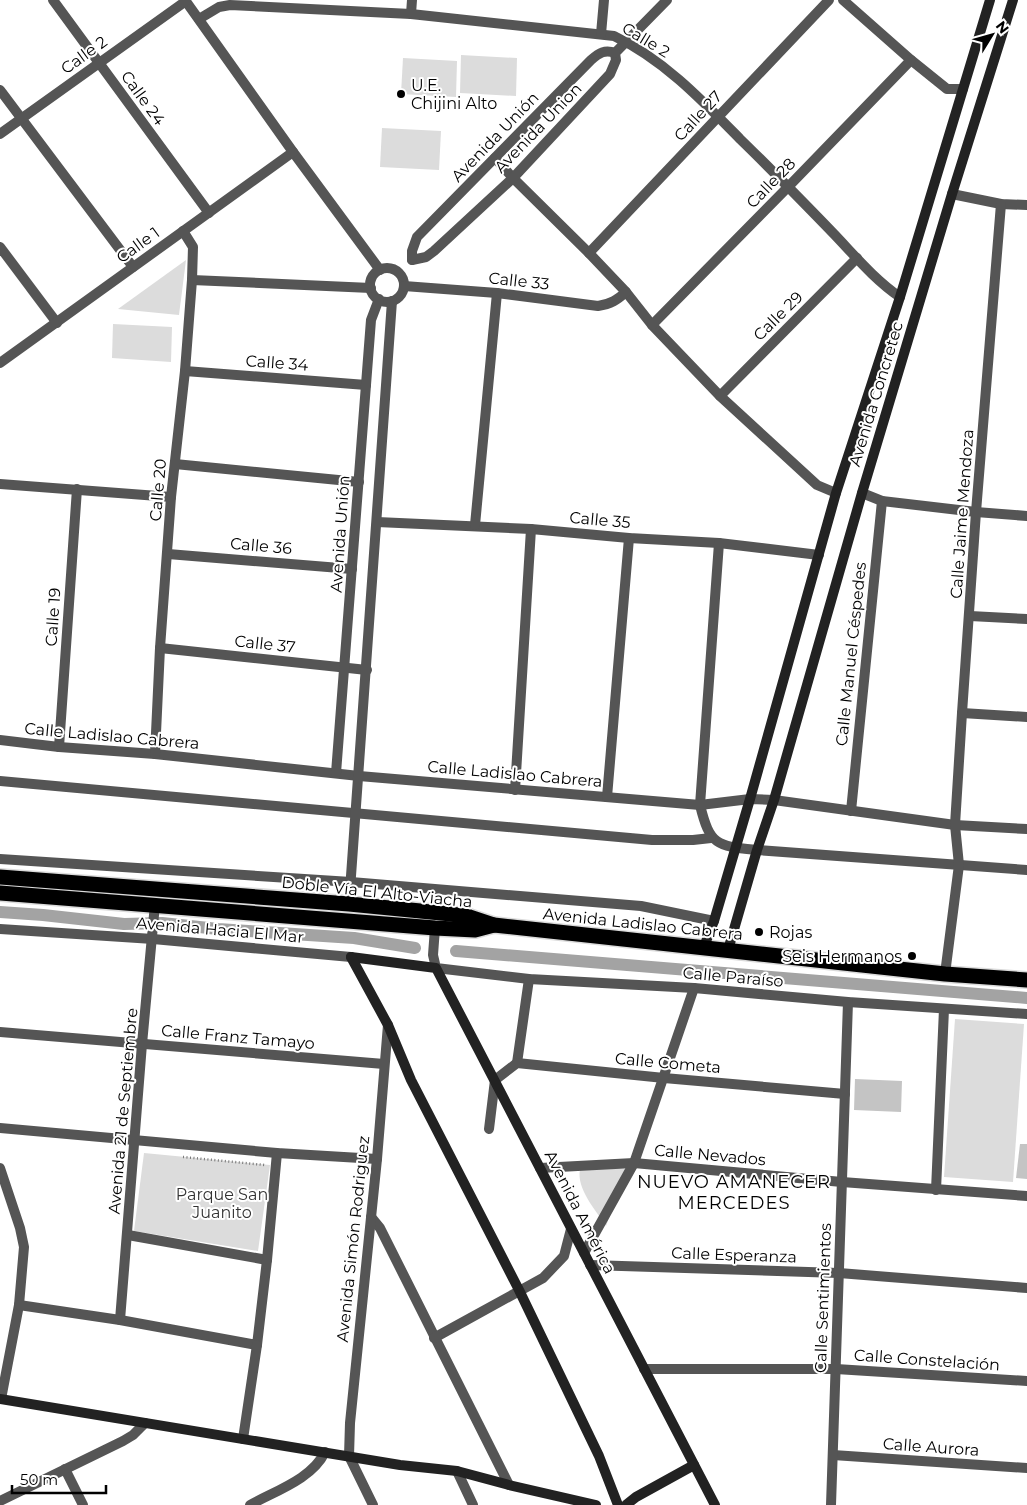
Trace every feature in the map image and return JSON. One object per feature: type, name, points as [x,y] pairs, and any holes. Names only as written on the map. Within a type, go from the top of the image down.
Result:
[{"type":"highway","name":"Doble Vía El Alto-Viacha","points":[[0,877],[349,904],[470,917],[494,925]]},
{"type":"highway","name":"Doble Vía El Alto-Viacha","points":[[0,893],[435,934],[475,930],[494,925]]},
{"type":"highway","name":"Avenida Ladislao Cabrera","points":[[494,925],[703,949],[728,950],[946,974],[1027,980]]},
{"type":"street","name":"Calle 24","points":[[53,0],[209,213]]},
{"type":"street","points":[[411,14],[412,0]]},
{"type":"street","points":[[601,34],[604,0]]},
{"type":"street","name":"Avenida Union","points":[[412,260],[426,257],[513,178],[610,74],[616,60],[615,53],[667,0]]},
{"type":"street","name":"Calle 27","points":[[589,254],[830,0]]},
{"type":"street","points":[[843,0],[947,89],[963,89]]},
{"type":"street","points":[[703,949],[714,921],[750,799],[836,493],[900,297],[990,0]]},
{"type":"street","name":"Avenida Concretec","points":[[728,950],[952,194],[1014,0]]},
{"type":"street","name":"Calle 2","points":[[0,134],[185,1]]},
{"type":"street","points":[[185,1],[380,270]]},
{"type":"street","name":"Calle 2","points":[[199,19],[219,4],[411,14],[614,36],[626,42],[679,79],[718,116],[857,258],[900,297]]},
{"type":"street","name":"Avenida Unión","points":[[412,260],[412,251],[417,237],[591,60],[599,53],[606,51],[615,53]]},
{"type":"street","name":"Calle 28","points":[[652,325],[911,60]]},
{"type":"street","points":[[0,90],[133,266]]},
{"type":"street","name":"Calle 1","points":[[0,363],[293,152]]},
{"type":"street","points":[[496,158],[513,178],[626,292],[652,325],[720,396],[817,485],[836,493]]},
{"type":"street","points":[[952,194],[1000,204],[1027,205]]},
{"type":"street","name":"Calle Jaime Mendoza","points":[[946,974],[959,865],[955,825],[976,512],[1000,204]]},
{"type":"street","name":"Calle 20","points":[[155,754],[160,648],[171,497],[185,371],[192,280],[193,247],[184,231]]},
{"type":"street","points":[[0,247],[57,323]]},
{"type":"street","name":"Calle 29","points":[[720,396],[857,258]]},
{"type":"street","points":[[399,273],[412,260]]},
{"type":"street","points":[[390,268],[399,273],[404,286],[401,295],[392,301],[383,301],[375,296],[371,288],[372,278],[380,270],[390,268]]},
{"type":"street","points":[[192,280],[371,288]]},
{"type":"street","name":"Calle 33","points":[[404,286],[497,294],[598,306],[608,305],[626,292]]},
{"type":"street","points":[[475,525],[497,294]]},
{"type":"street","name":"Avenida Unión","points":[[336,773],[366,384],[372,320],[374,309],[379,299]]},
{"type":"street","points":[[349,904],[392,301]]},
{"type":"street","name":"Calle 34","points":[[185,371],[366,384]]},
{"type":"street","points":[[175,464],[359,482]]},
{"type":"street","points":[[0,484],[171,497]]},
{"type":"street","name":"Calle 19","points":[[59,747],[77,489]]},
{"type":"street","points":[[862,493],[882,501],[1027,516]]},
{"type":"street","name":"Calle Manuel Céspedes","points":[[851,811],[882,501]]},
{"type":"street","name":"Calle 35","points":[[377,522],[532,529],[629,538],[719,543],[819,555]]},
{"type":"street","points":[[515,790],[532,529]]},
{"type":"street","points":[[607,798],[629,538]]},
{"type":"street","points":[[719,543],[700,805],[705,827],[711,838],[722,845],[735,848],[1027,870]]},
{"type":"street","name":"Calle 36","points":[[168,554],[352,568]]},
{"type":"street","points":[[970,616],[1027,619]]},
{"type":"street","name":"Calle 37","points":[[160,648],[367,670]]},
{"type":"street","points":[[962,713],[1027,717]]},
{"type":"street","name":"Calle Ladislao Cabrera","points":[[0,740],[59,747],[155,754],[359,776],[607,798],[700,805],[750,799],[774,800],[955,825],[1027,829]]},
{"type":"street","points":[[0,781],[652,840],[711,838]]},
{"type":"street","points":[[0,859],[351,882],[641,906],[714,921]]},
{"type":"street","name":"Avenida 21 de Septiembre","points":[[120,1320],[155,909]]},
{"type":"street","name":"Avenida Hacia El Mar","points":[[0,929],[153,935],[351,956],[436,968]]},
{"type":"street","name":"Avenida América","points":[[435,934],[433,955],[436,968],[715,1505]]},
{"type":"street","points":[[351,956],[388,1025],[411,1080],[519,1290],[599,1456],[618,1505]]},
{"type":"street","name":"Calle Paraíso","points":[[436,968],[529,979],[694,988],[848,1002],[1027,1014]]},
{"type":"street","points":[[489,1129],[495,1080],[517,1063],[529,979]]},
{"type":"street","points":[[584,1253],[634,1163],[694,988]]},
{"type":"street","name":"Calle Sentimientos","points":[[831,1505],[848,1002]]},
{"type":"street","points":[[936,1190],[944,1009]]},
{"type":"street","name":"Avenida Simón Rodriguez","points":[[349,1456],[350,1423],[377,1159],[388,1025]]},
{"type":"street","name":"Calle Franz Tamayo","points":[[0,1032],[384,1064]]},
{"type":"street","name":"Calle Cometa","points":[[517,1063],[845,1094]]},
{"type":"street","points":[[0,1128],[277,1153],[377,1159]]},
{"type":"street","points":[[243,1439],[257,1345],[277,1153]]},
{"type":"street","name":"Calle Nevados","points":[[540,1168],[634,1163],[936,1190],[1027,1196]]},
{"type":"street","points":[[0,1168],[20,1228],[24,1247],[19,1305],[1,1399],[400,1465],[457,1471],[509,1486],[596,1505]]},
{"type":"street","points":[[371,1217],[380,1228],[509,1486]]},
{"type":"street","points":[[434,1338],[542,1278],[564,1256],[571,1229]]},
{"type":"street","points":[[128,1235],[267,1260]]},
{"type":"street","name":"Calle Esperanza","points":[[590,1265],[838,1273],[1027,1288]]},
{"type":"street","points":[[19,1305],[120,1320],[257,1345]]},
{"type":"street","name":"Calle Constelación","points":[[644,1369],[836,1369],[1027,1381]]},
{"type":"street","points":[[0,1501],[123,1442],[145,1423]]},
{"type":"street","points":[[250,1505],[309,1473],[325,1452]]},
{"type":"street","name":"Calle Aurora","points":[[833,1455],[1027,1468]]},
{"type":"street","points":[[349,1456],[373,1505]]},
{"type":"street","points":[[626,1505],[636,1497],[694,1465]]},
{"type":"street","points":[[65,1469],[83,1505]]},
{"type":"street","points":[[457,1471],[473,1505]]},
{"type":"path","points":[[183,1157],[270,1165]]},
{"type":"green space","points":[[461,55],[517,58],[516,96],[460,93]]},
{"type":"green space","points":[[403,58],[457,61],[456,97],[401,94]]},
{"type":"green space","points":[[382,128],[441,131],[439,170],[380,167]]},
{"type":"green space","points":[[186,260],[179,315],[118,309]]},
{"type":"green space","points":[[113,324],[172,327],[171,362],[112,358]]},
{"type":"green space","points":[[955,1019],[1024,1024],[1013,1182],[944,1177]]},
{"type":"green space","name":"Parque San Juanito","points":[[144,1153],[270,1165],[258,1251],[134,1231]]},
{"type":"green space","points":[[595,1166],[627,1169],[606,1226],[588,1199],[581,1184],[580,1169]]},
{"type":"building","points":[[855,1079],[902,1081],[901,1112],[854,1110]]},
{"type":"building","points":[[1020,1144],[1027,1144],[1027,1179],[1016,1178]]},
{"type":"waterway","points":[[0,912],[124,924],[162,923],[218,929],[354,938],[415,948]]},
{"type":"waterway","points":[[456,951],[1027,998]]},
{"type":"place","name":"U.E. Chijini Alto","points":[[401,94]]},
{"type":"place","name":"Rojas","points":[[759,932]]},
{"type":"place","name":"Seis Hermanos","points":[[912,956]]},
{"type":"district","name":"NUEVO AMANECER MERCEDES","points":[[734,1192]]}]
